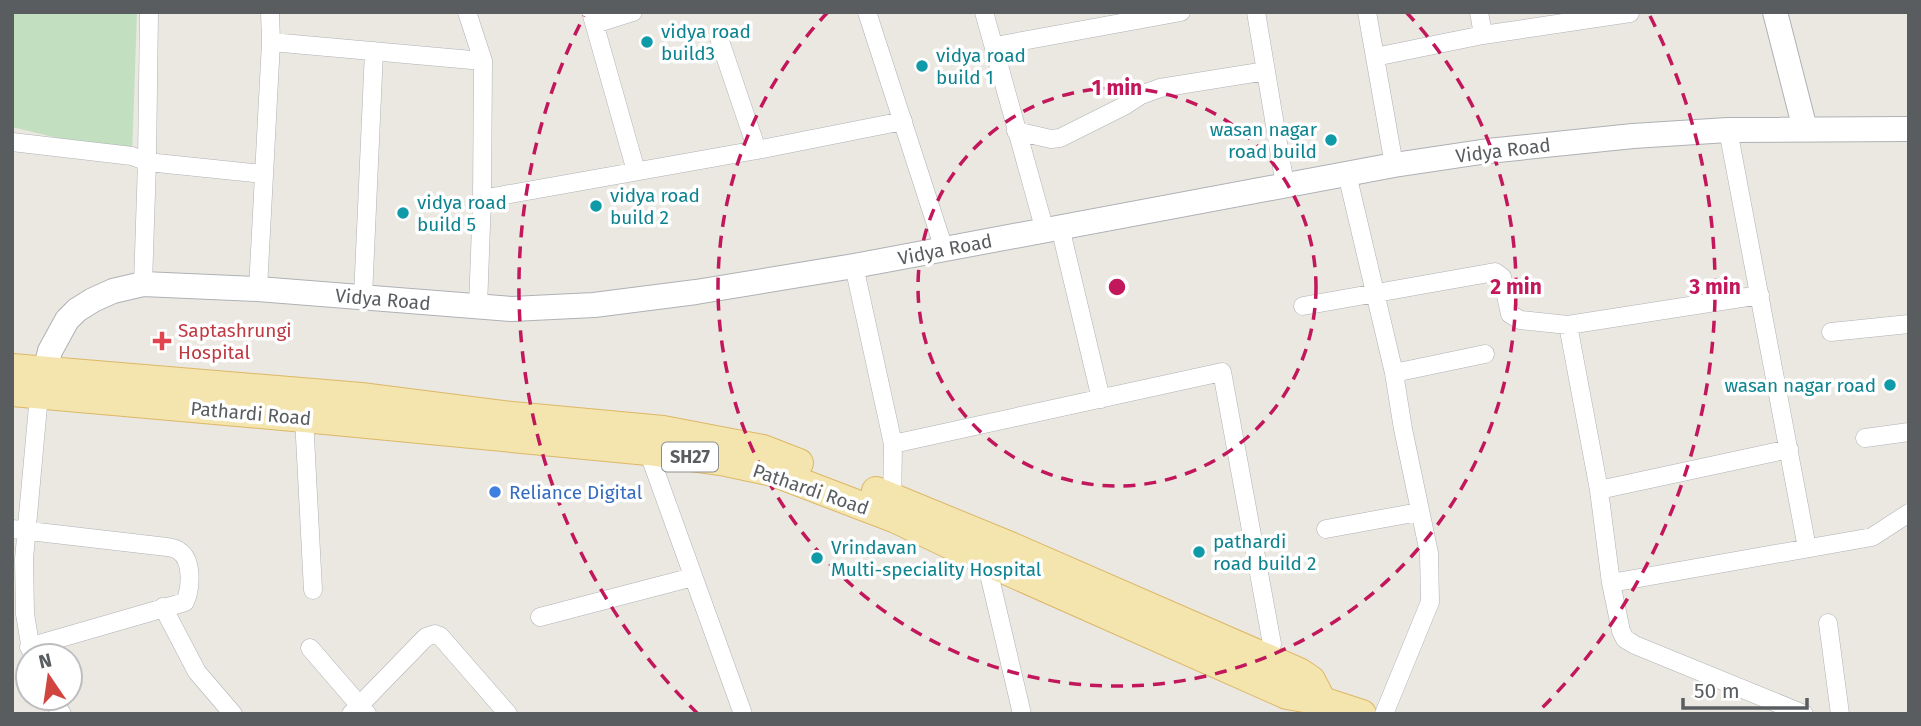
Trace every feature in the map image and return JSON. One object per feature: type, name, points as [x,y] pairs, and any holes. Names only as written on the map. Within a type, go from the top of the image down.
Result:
[{"type":"main road","points":[[12,368],[32,386],[361,397],[512,416],[647,440]]},
{"type":"main road","name":"Pathardi Road","points":[[32,386],[304,418],[647,440],[773,472],[892,508],[1264,671],[1287,695],[1339,708]]},
{"type":"street","points":[[143,284],[149,12]]},
{"type":"street","points":[[258,289],[271,42],[270,12]]},
{"type":"street","points":[[467,12],[483,61],[478,307]]},
{"type":"street","points":[[633,12],[593,18],[636,171]]},
{"type":"street","points":[[867,12],[944,249]]},
{"type":"street","points":[[984,12],[1016,131],[1053,229],[1101,399]]},
{"type":"street","points":[[995,46],[1181,12]]},
{"type":"street","points":[[1256,12],[1284,185]]},
{"type":"street","points":[[1367,12],[1394,165]]},
{"type":"street","points":[[1479,12],[1483,35]]},
{"type":"street","points":[[1375,57],[1483,35],[1636,12]]},
{"type":"street","points":[[1774,12],[1805,129]]},
{"type":"street","points":[[720,41],[757,150]]},
{"type":"street","points":[[271,42],[483,61]]},
{"type":"street","points":[[363,297],[374,51]]},
{"type":"street","points":[[1016,131],[1051,139],[1060,138],[1141,95],[1160,88],[1266,71]]},
{"type":"street","points":[[482,199],[903,121]]},
{"type":"street","name":"Vidya Road","points":[[32,386],[57,335],[76,310],[113,291],[143,284],[258,289],[478,307],[594,305],[685,294],[854,266],[1394,165],[1488,151],[1633,135],[1728,130],[1909,129]]},
{"type":"street","points":[[1728,130],[1807,548]]},
{"type":"street","points":[[12,142],[132,156],[147,163],[263,174]]},
{"type":"street","points":[[1347,174],[1394,373],[1429,553],[1430,602],[1384,714]]},
{"type":"street","points":[[854,266],[893,444],[892,508]]},
{"type":"street","points":[[1303,306],[1494,272],[1502,277],[1510,314],[1514,318],[1569,325],[1760,295]]},
{"type":"street","points":[[1831,332],[1909,324]]},
{"type":"street","points":[[1569,325],[1599,490],[1611,583],[1625,639],[1804,714]]},
{"type":"street","points":[[1394,373],[1485,354]]},
{"type":"street","points":[[893,444],[1222,372],[1272,644],[1264,671]]},
{"type":"street","points":[[27,642],[19,614],[24,559],[19,530],[32,386]]},
{"type":"street","points":[[304,418],[313,590]]},
{"type":"street","points":[[1865,438],[1909,432]]},
{"type":"street","points":[[647,440],[743,714]]},
{"type":"street","points":[[1599,490],[1789,449]]},
{"type":"street","points":[[1326,529],[1419,512]]},
{"type":"street","points":[[1611,583],[1872,537],[1909,513]]},
{"type":"street","points":[[19,530],[167,547],[178,550],[186,558],[189,594],[185,601],[60,642]]},
{"type":"street","points":[[985,548],[1020,713]]},
{"type":"street","points":[[540,617],[693,577]]},
{"type":"street","points":[[163,607],[197,672],[233,714]]},
{"type":"street","points":[[1828,623],[1840,714]]},
{"type":"street","points":[[310,648],[359,711],[426,636],[435,634],[440,636],[508,714]]},
{"type":"green space","points":[[12,12],[137,12],[132,156],[12,127]]},
{"type":"place","name":"vidya road build3","points":[[647,42]]},
{"type":"place","name":"vidya road build 1","points":[[922,66]]},
{"type":"place","name":"wasan nagar road build","points":[[1331,140]]},
{"type":"place","name":"vidya road build 2","points":[[596,206]]},
{"type":"place","name":"vidya road build 5","points":[[403,213]]},
{"type":"place","name":"Saptashrungi Hospital","points":[[162,341]]},
{"type":"place","name":"wasan nagar road","points":[[1890,385]]},
{"type":"place","name":"Reliance Digital","points":[[495,492]]},
{"type":"place","name":"pathardi road build 2","points":[[1199,552]]},
{"type":"place","name":"Vrindavan Multi-speciality Hospital","points":[[817,558]]}]
